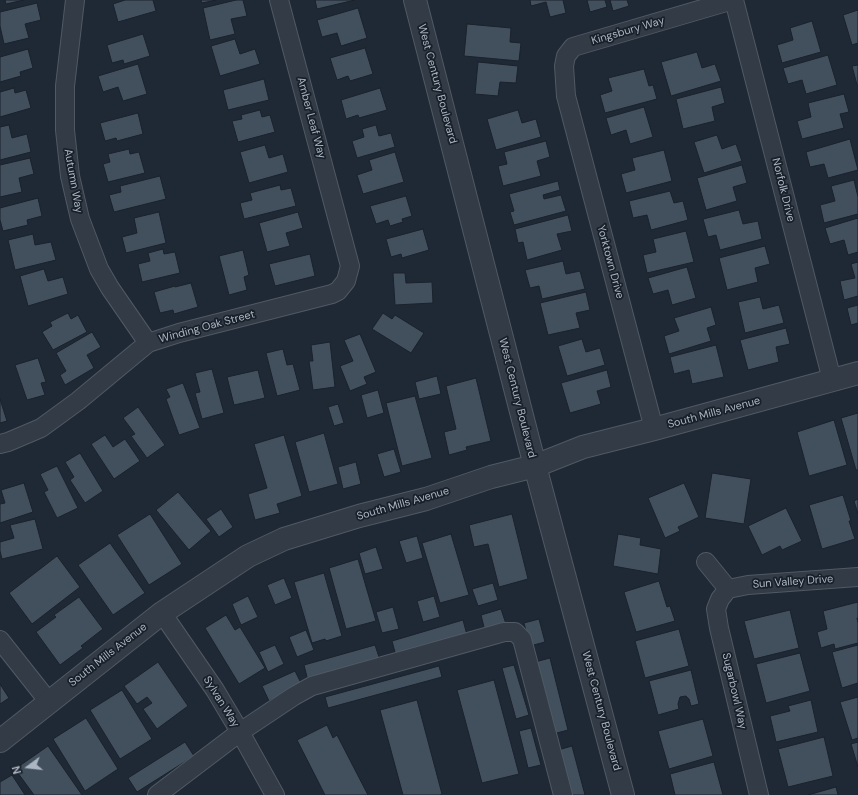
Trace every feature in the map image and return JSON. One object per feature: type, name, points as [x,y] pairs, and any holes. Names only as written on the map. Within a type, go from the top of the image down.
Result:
[{"type":"street","name":"Autumn Way","points":[[75,0],[65,86],[64,130],[70,176],[80,219],[99,269],[148,344]]},
{"type":"street","name":"Amber Leaf Way","points":[[279,0],[342,237]]},
{"type":"street","name":"West Century Boulevard","points":[[414,0],[534,466],[623,795]]},
{"type":"street","name":"Kingsbury Way","points":[[566,96],[564,66],[566,56],[573,47],[734,0]]},
{"type":"street","name":"Norfolk Drive","points":[[734,0],[832,380]]},
{"type":"street","name":"Yorktown Drive","points":[[566,96],[654,429]]},
{"type":"street","name":"Winding Oak Street","points":[[0,444],[41,428],[78,401],[148,344],[179,333],[332,294],[338,291],[346,281],[350,266],[342,237]]},
{"type":"street","name":"South Mills Avenue","points":[[0,741],[162,613],[248,556],[284,539],[359,516],[426,499],[491,477],[534,466],[583,447],[858,373]]},
{"type":"street","points":[[706,562],[728,589]]},
{"type":"street","name":"Sun Valley Drive","points":[[728,589],[748,585],[858,578]]},
{"type":"street","name":"Sugarbowl Way","points":[[728,589],[720,599],[716,609],[719,628],[759,795]]},
{"type":"street","name":"Sylvan Way","points":[[162,613],[214,690],[276,795]]},
{"type":"street","points":[[157,795],[240,732],[294,696],[312,686],[504,632],[515,632],[522,638],[563,795]]},
{"type":"street","points":[[0,640],[49,702]]},
{"type":"building","points":[[5,0],[24,0],[6,4]]},
{"type":"building","points":[[125,0],[153,0],[156,11],[118,22],[113,4]]},
{"type":"building","points":[[201,0],[216,0],[202,3]]},
{"type":"building","points":[[236,0],[243,0],[247,16],[231,19],[235,34],[210,40],[203,8]]},
{"type":"building","points":[[315,0],[355,0],[317,9]]},
{"type":"building","points":[[530,0],[563,0],[566,13],[550,17],[546,2],[531,6]]},
{"type":"building","points":[[587,0],[605,0],[607,7],[590,12]]},
{"type":"building","points":[[610,0],[627,0],[629,6],[613,11]]},
{"type":"building","points":[[37,3],[41,20],[25,24],[29,38],[4,44],[0,26],[0,12]]},
{"type":"building","points":[[358,8],[367,38],[341,46],[337,33],[322,37],[317,20]]},
{"type":"building","points":[[858,10],[858,43],[852,45],[843,15]]},
{"type":"building","points":[[812,21],[821,52],[782,63],[777,45],[793,40],[790,28]]},
{"type":"building","points":[[467,24],[511,28],[510,42],[521,43],[519,61],[464,56]]},
{"type":"building","points":[[143,34],[150,56],[124,64],[123,60],[112,63],[107,45]]},
{"type":"building","points":[[235,39],[240,54],[255,49],[260,64],[220,76],[211,46]]},
{"type":"building","points":[[365,48],[373,74],[350,81],[348,76],[337,80],[330,58]]},
{"type":"building","points":[[28,49],[33,68],[20,72],[21,76],[0,82],[0,57]]},
{"type":"building","points":[[697,52],[702,68],[715,64],[721,81],[671,96],[661,62]]},
{"type":"building","points":[[828,55],[837,85],[806,94],[802,80],[788,84],[783,68]]},
{"type":"building","points":[[478,62],[518,66],[516,83],[500,82],[498,96],[475,94]]},
{"type":"building","points":[[138,64],[147,94],[123,101],[118,87],[103,92],[98,76]]},
{"type":"building","points":[[858,65],[858,85],[857,85],[852,66]]},
{"type":"building","points":[[644,69],[649,86],[653,85],[657,99],[605,113],[600,95],[612,91],[608,78]]},
{"type":"building","points":[[264,79],[269,100],[228,110],[223,90]]},
{"type":"building","points":[[721,87],[725,103],[712,107],[715,121],[683,129],[676,99]]},
{"type":"building","points":[[14,88],[15,93],[26,90],[31,108],[0,117],[0,92]]},
{"type":"building","points":[[380,88],[387,110],[359,118],[358,115],[346,119],[341,100]]},
{"type":"building","points":[[844,94],[849,112],[840,114],[844,128],[802,139],[797,121],[811,117],[808,103]]},
{"type":"building","points":[[644,107],[653,137],[630,144],[626,130],[611,135],[606,118]]},
{"type":"building","points":[[260,110],[262,117],[270,115],[275,132],[238,142],[232,121],[242,119],[241,115]]},
{"type":"building","points":[[518,110],[522,123],[536,119],[541,137],[496,150],[487,119]]},
{"type":"building","points":[[138,113],[143,134],[117,141],[116,138],[105,141],[100,123]]},
{"type":"building","points":[[9,125],[12,138],[27,134],[31,152],[0,160],[0,127]]},
{"type":"building","points":[[376,125],[379,136],[391,133],[395,147],[357,158],[352,141],[364,137],[362,129]]},
{"type":"building","points":[[717,135],[722,149],[736,144],[742,161],[704,173],[694,142]]},
{"type":"building","points":[[850,139],[858,170],[828,178],[824,164],[810,167],[806,152]]},
{"type":"building","points":[[546,141],[550,157],[537,161],[541,176],[503,186],[498,166],[507,164],[504,152]]},
{"type":"building","points":[[265,145],[269,158],[283,154],[288,172],[249,183],[240,152]]},
{"type":"building","points":[[129,149],[130,154],[139,152],[145,173],[108,182],[103,164],[110,162],[108,154]]},
{"type":"building","points":[[664,150],[672,181],[626,193],[621,174],[635,170],[632,158]]},
{"type":"building","points":[[395,152],[404,182],[363,194],[357,175],[372,170],[369,160]]},
{"type":"building","points":[[30,158],[34,174],[19,178],[22,192],[0,197],[0,165]]},
{"type":"building","points":[[742,165],[747,183],[733,187],[737,201],[706,210],[697,178]]},
{"type":"building","points":[[160,176],[166,199],[114,212],[109,195],[121,192],[120,186]]},
{"type":"building","points":[[854,180],[858,197],[858,214],[824,223],[820,205],[835,201],[831,186]]},
{"type":"building","points":[[558,181],[560,190],[543,195],[544,199],[561,195],[566,211],[514,225],[510,212],[514,211],[509,194]]},
{"type":"building","points":[[280,185],[281,190],[291,188],[296,206],[244,219],[240,203],[252,200],[250,193]]},
{"type":"building","points":[[670,191],[674,203],[683,201],[688,220],[651,230],[647,215],[633,218],[629,201]]},
{"type":"building","points":[[406,196],[412,216],[402,219],[403,222],[390,226],[388,220],[376,224],[370,206]]},
{"type":"building","points":[[38,198],[42,216],[27,220],[28,225],[3,231],[0,220],[0,208]]},
{"type":"building","points":[[739,210],[743,224],[758,221],[762,239],[720,250],[716,235],[708,237],[703,219]]},
{"type":"building","points":[[159,212],[166,243],[126,253],[122,237],[137,233],[134,218]]},
{"type":"building","points":[[298,212],[303,228],[286,233],[290,246],[267,252],[259,223]]},
{"type":"building","points":[[568,215],[572,231],[557,234],[562,250],[527,260],[523,242],[518,243],[515,229]]},
{"type":"building","points":[[858,218],[858,252],[848,255],[844,240],[830,244],[825,228]]},
{"type":"building","points":[[423,229],[429,250],[402,258],[401,254],[391,257],[386,239]]},
{"type":"building","points":[[686,231],[694,262],[647,273],[643,255],[656,252],[653,239]]},
{"type":"building","points":[[33,234],[35,245],[51,242],[56,260],[15,270],[8,240]]},
{"type":"building","points":[[765,246],[770,264],[755,268],[758,282],[727,290],[719,258]]},
{"type":"building","points":[[163,249],[164,254],[175,252],[180,273],[142,282],[138,264],[150,261],[148,253]]},
{"type":"building","points":[[243,250],[249,275],[244,277],[247,290],[229,295],[219,256]]},
{"type":"building","points":[[310,254],[315,276],[275,286],[269,264]]},
{"type":"building","points":[[563,261],[566,274],[580,271],[585,289],[542,299],[539,286],[530,288],[525,270]]},
{"type":"building","points":[[858,262],[858,296],[844,300],[840,281],[855,278],[851,264]]},
{"type":"building","points":[[687,267],[696,298],[672,305],[668,290],[653,294],[648,278]]},
{"type":"building","points":[[44,269],[48,281],[63,277],[68,294],[28,306],[20,276]]},
{"type":"building","points":[[393,273],[405,273],[406,283],[432,282],[433,303],[395,305]]},
{"type":"building","points":[[191,283],[198,307],[174,314],[173,310],[160,313],[154,292]]},
{"type":"building","points":[[586,292],[590,310],[576,313],[580,328],[548,335],[540,303]]},
{"type":"building","points":[[760,297],[763,309],[779,305],[784,323],[745,333],[738,302]]},
{"type":"building","points":[[858,305],[858,323],[851,325],[847,308]]},
{"type":"building","points":[[711,307],[716,325],[707,328],[711,341],[669,354],[664,336],[679,331],[674,318]]},
{"type":"building","points":[[68,313],[71,319],[78,315],[87,332],[53,350],[42,332],[52,326],[50,322]]},
{"type":"building","points":[[383,313],[392,319],[395,315],[424,333],[411,353],[372,329]]},
{"type":"building","points":[[786,328],[790,344],[776,347],[779,362],[748,370],[740,340]]},
{"type":"building","points":[[92,332],[101,347],[87,355],[94,368],[65,385],[60,375],[66,371],[56,353]]},
{"type":"building","points":[[360,334],[376,372],[364,377],[367,384],[350,391],[340,366],[353,361],[344,340]]},
{"type":"building","points":[[582,339],[586,352],[600,348],[605,365],[567,376],[558,346]]},
{"type":"building","points":[[330,342],[335,387],[313,390],[309,361],[313,361],[311,345]]},
{"type":"building","points":[[716,345],[724,377],[692,384],[689,370],[674,374],[670,357]]},
{"type":"building","points":[[283,349],[287,365],[293,364],[300,390],[277,396],[266,353]]},
{"type":"building","points":[[38,358],[46,382],[41,383],[45,395],[27,400],[15,365]]},
{"type":"building","points":[[212,369],[224,413],[202,419],[195,393],[200,392],[195,373]]},
{"type":"building","points":[[258,370],[265,398],[234,405],[227,377]]},
{"type":"building","points":[[607,370],[611,387],[597,391],[601,404],[570,413],[561,383]]},
{"type":"building","points":[[437,376],[441,394],[419,399],[415,382]]},
{"type":"building","points":[[476,378],[491,441],[466,447],[467,450],[449,455],[444,432],[456,429],[446,386]]},
{"type":"building","points":[[183,383],[200,428],[179,435],[166,399],[170,397],[166,389]]},
{"type":"building","points":[[378,390],[384,413],[367,418],[361,395]]},
{"type":"building","points":[[415,396],[432,458],[402,466],[386,403]]},
{"type":"building","points":[[0,399],[7,421],[0,423]]},
{"type":"building","points":[[338,404],[344,423],[334,426],[328,407]]},
{"type":"building","points":[[138,407],[165,445],[147,458],[131,436],[135,434],[123,418]]},
{"type":"building","points":[[858,413],[858,470],[856,470],[841,418]]},
{"type":"building","points":[[834,420],[847,465],[809,476],[797,432]]},
{"type":"building","points":[[324,433],[338,484],[309,492],[295,442]]},
{"type":"building","points":[[105,435],[113,447],[125,439],[140,461],[114,479],[91,444]]},
{"type":"building","points":[[284,435],[302,496],[277,504],[280,513],[255,520],[248,494],[267,488],[254,444]]},
{"type":"building","points":[[394,449],[401,472],[384,477],[377,454]]},
{"type":"building","points":[[80,453],[103,491],[85,503],[70,480],[74,477],[65,462]]},
{"type":"building","points":[[356,462],[361,484],[343,489],[338,467]]},
{"type":"building","points":[[57,466],[78,508],[57,518],[44,492],[48,490],[40,474]]},
{"type":"building","points":[[712,473],[751,479],[744,524],[705,518]]},
{"type":"building","points":[[24,483],[33,512],[0,523],[0,504],[5,503],[1,490]]},
{"type":"building","points":[[684,483],[699,517],[678,527],[680,531],[665,538],[648,498]]},
{"type":"building","points":[[178,492],[211,531],[189,550],[156,510]]},
{"type":"building","points":[[843,495],[855,539],[822,549],[809,505]]},
{"type":"building","points":[[858,499],[858,514],[854,501]]},
{"type":"building","points":[[786,508],[802,541],[782,550],[780,546],[762,555],[748,526]]},
{"type":"building","points":[[221,509],[233,527],[219,537],[206,519]]},
{"type":"building","points":[[150,514],[182,564],[149,585],[117,535]]},
{"type":"building","points":[[512,514],[528,579],[499,587],[488,544],[474,547],[469,525]]},
{"type":"building","points":[[35,519],[43,549],[2,559],[0,542],[14,538],[10,525]]},
{"type":"building","points":[[451,534],[469,595],[440,603],[422,543]]},
{"type":"building","points":[[618,534],[641,538],[640,545],[661,549],[658,574],[613,566]]},
{"type":"building","points":[[417,536],[423,558],[406,563],[399,541]]},
{"type":"building","points":[[110,543],[145,593],[113,615],[78,565]]},
{"type":"building","points":[[376,547],[383,569],[365,574],[359,553]]},
{"type":"building","points":[[57,556],[80,587],[32,624],[9,593]]},
{"type":"building","points":[[358,559],[376,621],[346,629],[329,568]]},
{"type":"building","points":[[324,573],[342,636],[326,641],[325,639],[312,643],[294,582]]},
{"type":"building","points":[[284,578],[292,598],[275,605],[267,585]]},
{"type":"building","points":[[659,581],[667,607],[670,606],[675,621],[636,632],[624,592]]},
{"type":"building","points":[[493,583],[498,600],[478,606],[472,589]]},
{"type":"building","points":[[248,596],[258,617],[241,625],[232,604]]},
{"type":"building","points":[[434,596],[440,617],[423,622],[417,601]]},
{"type":"building","points":[[79,597],[103,629],[81,646],[83,648],[60,665],[36,632],[56,617],[54,615]]},
{"type":"building","points":[[858,602],[858,643],[835,649],[834,644],[821,648],[817,632],[827,629],[823,611]]},
{"type":"building","points":[[393,607],[399,629],[382,633],[376,612]]},
{"type":"building","points":[[501,609],[506,624],[485,631],[481,615]]},
{"type":"building","points":[[790,610],[799,648],[754,659],[744,621]]},
{"type":"building","points":[[226,615],[235,630],[240,627],[265,668],[239,684],[205,628]]},
{"type":"building","points":[[539,619],[545,642],[530,646],[524,623]]},
{"type":"building","points":[[463,620],[467,635],[396,656],[392,641]]},
{"type":"building","points":[[679,629],[689,666],[645,678],[635,641]]},
{"type":"building","points":[[306,630],[314,650],[297,657],[289,637]]},
{"type":"building","points":[[275,645],[284,664],[268,672],[259,652]]},
{"type":"building","points":[[375,645],[380,660],[308,681],[304,665]]},
{"type":"building","points":[[858,645],[858,683],[842,688],[832,652]]},
{"type":"building","points":[[800,653],[810,691],[766,703],[756,664]]},
{"type":"building","points":[[550,658],[568,730],[553,734],[535,662]]},
{"type":"building","points":[[158,662],[188,706],[157,729],[143,709],[152,703],[147,697],[137,704],[124,686]]},
{"type":"building","points":[[514,665],[529,715],[516,719],[502,668]]},
{"type":"building","points":[[439,666],[442,677],[328,708],[325,697]]},
{"type":"building","points":[[691,670],[699,704],[691,706],[689,699],[686,696],[680,697],[678,704],[679,709],[658,715],[649,681]]},
{"type":"building","points":[[295,671],[302,685],[269,701],[262,686]]},
{"type":"building","points":[[494,680],[519,774],[482,783],[457,690]]},
{"type":"building","points":[[0,684],[9,698],[0,704]]},
{"type":"building","points":[[122,690],[152,739],[120,759],[90,710]]},
{"type":"building","points":[[858,697],[858,738],[852,740],[840,702]]},
{"type":"building","points":[[417,700],[442,794],[440,795],[403,795],[380,710]]},
{"type":"building","points":[[811,700],[818,732],[776,742],[770,716],[790,711],[788,706]]},
{"type":"building","points":[[86,718],[118,769],[85,791],[53,739]]},
{"type":"building","points":[[703,719],[713,756],[669,769],[658,731]]},
{"type":"building","points":[[327,725],[333,738],[337,735],[368,795],[325,795],[297,740]]},
{"type":"building","points":[[531,728],[541,765],[528,768],[519,731]]},
{"type":"building","points":[[824,737],[833,776],[788,787],[778,749]]},
{"type":"building","points":[[185,742],[194,756],[137,792],[128,778]]},
{"type":"building","points":[[858,742],[858,767],[851,744]]},
{"type":"building","points":[[48,746],[82,795],[34,795],[15,769]]},
{"type":"building","points":[[572,746],[585,795],[569,795],[558,750]]},
{"type":"building","points":[[714,762],[723,795],[675,795],[670,774]]},
{"type":"building","points":[[12,775],[25,795],[0,795],[0,782]]},
{"type":"building","points":[[836,787],[838,795],[808,795]]}]
